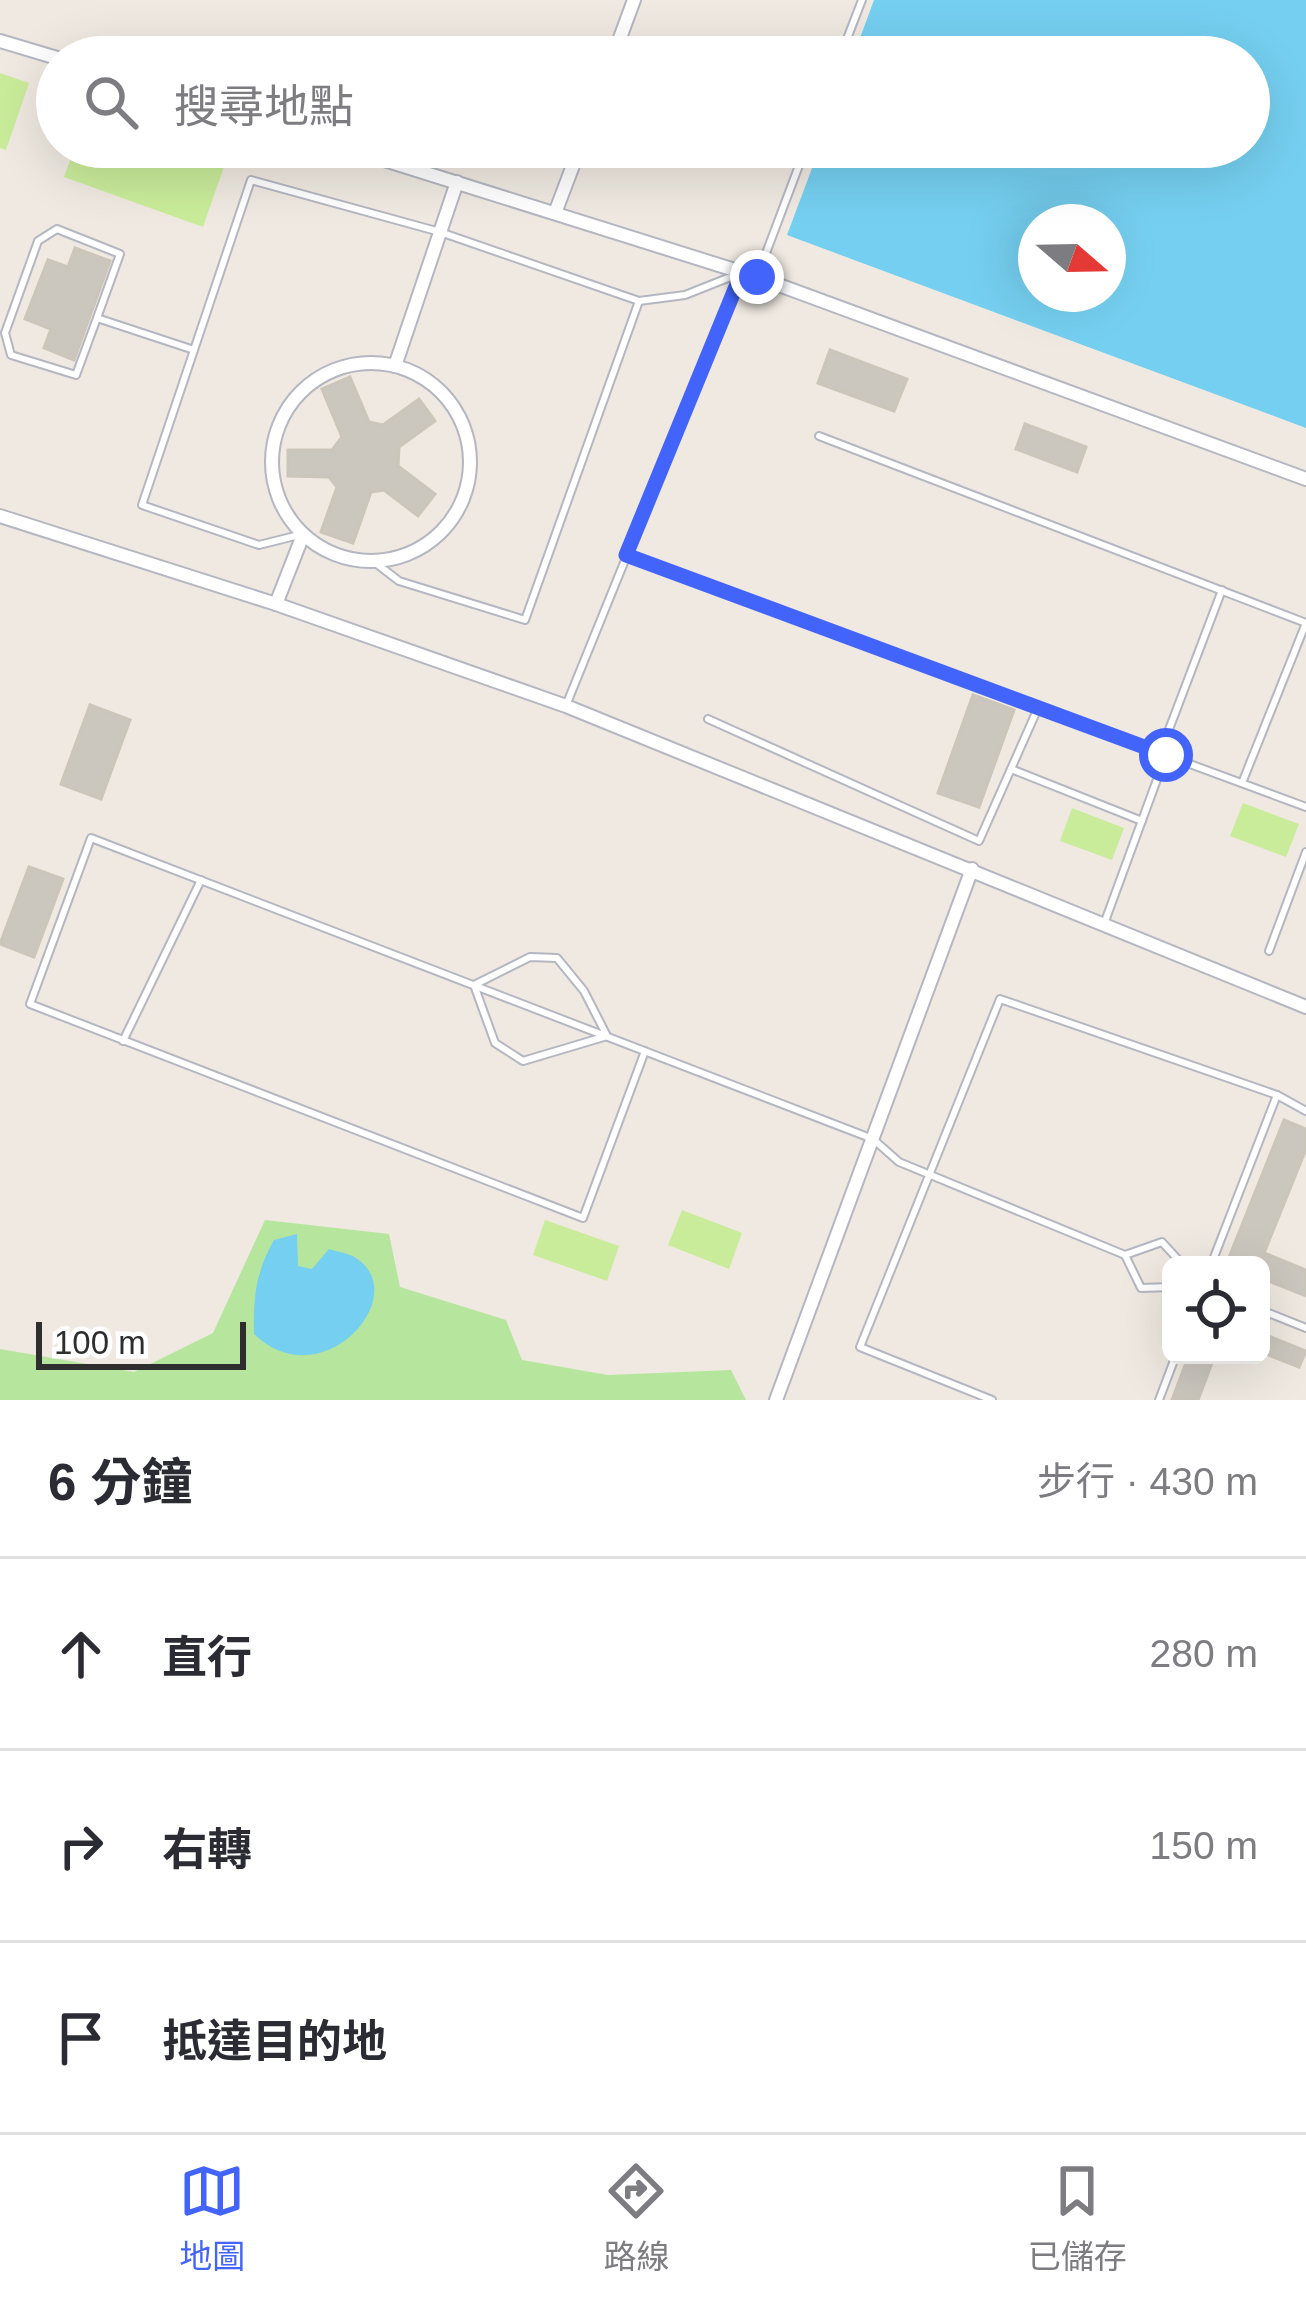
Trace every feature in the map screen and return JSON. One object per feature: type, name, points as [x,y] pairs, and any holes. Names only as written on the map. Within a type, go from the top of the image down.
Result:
[{"type":"street","points":[[621,36],[634,0]]},
{"type":"street","points":[[0,40],[36,51]]},
{"type":"street","points":[[411,168],[757,277],[1306,479]]},
{"type":"street","points":[[555,213],[572,168]]},
{"type":"street","points":[[395,366],[457,182]]},
{"type":"street","points":[[356,364],[395,366],[418,374],[452,405],[470,449],[470,473],[453,518],[438,535],[397,558],[348,559],[303,535],[290,519],[274,483],[274,443],[290,406],[303,391],[356,364]]},
{"type":"street","points":[[0,516],[276,604],[566,706],[1306,1007]]},
{"type":"street","points":[[276,604],[303,535]]},
{"type":"street","points":[[776,1400],[972,869]]},
{"type":"lane","points":[[848,36],[862,0]]},
{"type":"lane","points":[[757,277],[798,168]]},
{"type":"lane","points":[[303,535],[259,545],[142,506],[251,179],[440,232],[639,301],[685,295],[742,272]]},
{"type":"lane","points":[[0,351],[11,355],[76,375],[121,254],[57,229],[38,241],[5,333],[11,355]]},
{"type":"lane","points":[[566,706],[742,272]]},
{"type":"lane","points":[[373,561],[399,581],[525,620],[639,301]]},
{"type":"lane","points":[[97,318],[194,350]]},
{"type":"lane","points":[[819,436],[1306,623],[1242,783]]},
{"type":"lane","points":[[626,555],[1306,807]]},
{"type":"lane","points":[[1104,924],[1222,590]]},
{"type":"lane","points":[[708,719],[979,841],[1038,708]]},
{"type":"lane","points":[[1011,769],[1142,821]]},
{"type":"lane","points":[[645,1051],[583,1218],[30,1004],[91,838],[607,1036],[873,1139],[898,1162],[1125,1255],[1141,1288],[1162,1287]]},
{"type":"lane","points":[[1269,951],[1306,852]]},
{"type":"lane","points":[[123,1041],[201,880]]},
{"type":"lane","points":[[474,985],[530,957],[557,958],[584,991],[607,1036]]},
{"type":"lane","points":[[474,985],[495,1043],[523,1061],[607,1036]]},
{"type":"lane","points":[[992,1400],[860,1347],[1000,999],[1277,1095],[1306,1111]]},
{"type":"lane","points":[[1214,1256],[1277,1095]]},
{"type":"lane","points":[[1125,1255],[1162,1242],[1175,1256]]},
{"type":"lane","points":[[1270,1314],[1306,1328]]},
{"type":"lane","points":[[1159,1400],[1173,1364]]},
{"type":"green space","points":[[0,73],[29,83],[6,150],[0,148]]},
{"type":"green space","points":[[67,168],[223,168],[203,227],[64,177]]},
{"type":"green space","points":[[1243,803],[1299,824],[1286,857],[1230,836]]},
{"type":"green space","points":[[1072,808],[1124,828],[1112,860],[1060,841]]},
{"type":"green space","points":[[682,1210],[742,1233],[729,1269],[668,1245]]},
{"type":"green space","points":[[265,1220],[389,1234],[400,1287],[506,1320],[522,1360],[608,1375],[731,1370],[746,1400],[0,1400],[0,1349],[134,1372],[213,1333]]},
{"type":"green space","points":[[545,1220],[619,1246],[607,1281],[533,1255]]},
{"type":"water","points":[[874,0],[1306,0],[1306,428],[787,235],[812,168],[1270,168],[1270,36],[861,36]]},
{"type":"water","points":[[297,1234],[298,1266],[312,1269],[329,1249],[350,1255],[371,1275],[374,1295],[367,1316],[352,1335],[331,1349],[307,1355],[280,1351],[254,1334],[263,1263],[274,1240]]},
{"type":"building","points":[[75,248],[110,261],[74,360],[44,348],[51,329],[25,319],[48,260],[68,267]]},
{"type":"building","points":[[830,350],[907,379],[894,411],[818,383]]},
{"type":"building","points":[[350,377],[369,422],[383,425],[419,399],[435,421],[399,447],[398,466],[435,494],[418,516],[384,490],[371,492],[353,543],[321,532],[337,487],[329,477],[288,476],[288,450],[332,450],[342,437],[322,389]]},
{"type":"building","points":[[1025,424],[1086,447],[1077,472],[1016,449]]},
{"type":"building","points":[[973,695],[1014,710],[979,807],[938,793]]},
{"type":"building","points":[[90,705],[130,720],[101,799],[61,784]]},
{"type":"building","points":[[29,867],[63,879],[34,957],[0,944]]},
{"type":"building","points":[[1284,1120],[1306,1129],[1306,1149],[1264,1253],[1306,1270],[1306,1296],[1270,1282],[1270,1256],[1230,1256]]},
{"type":"building","points":[[1270,1337],[1306,1351],[1299,1367],[1270,1356]]},
{"type":"building","points":[[1186,1364],[1212,1364],[1198,1400],[1172,1400]]},
{"type":"route","points":[[757,277],[742,272],[626,555],[1166,755]]}]
